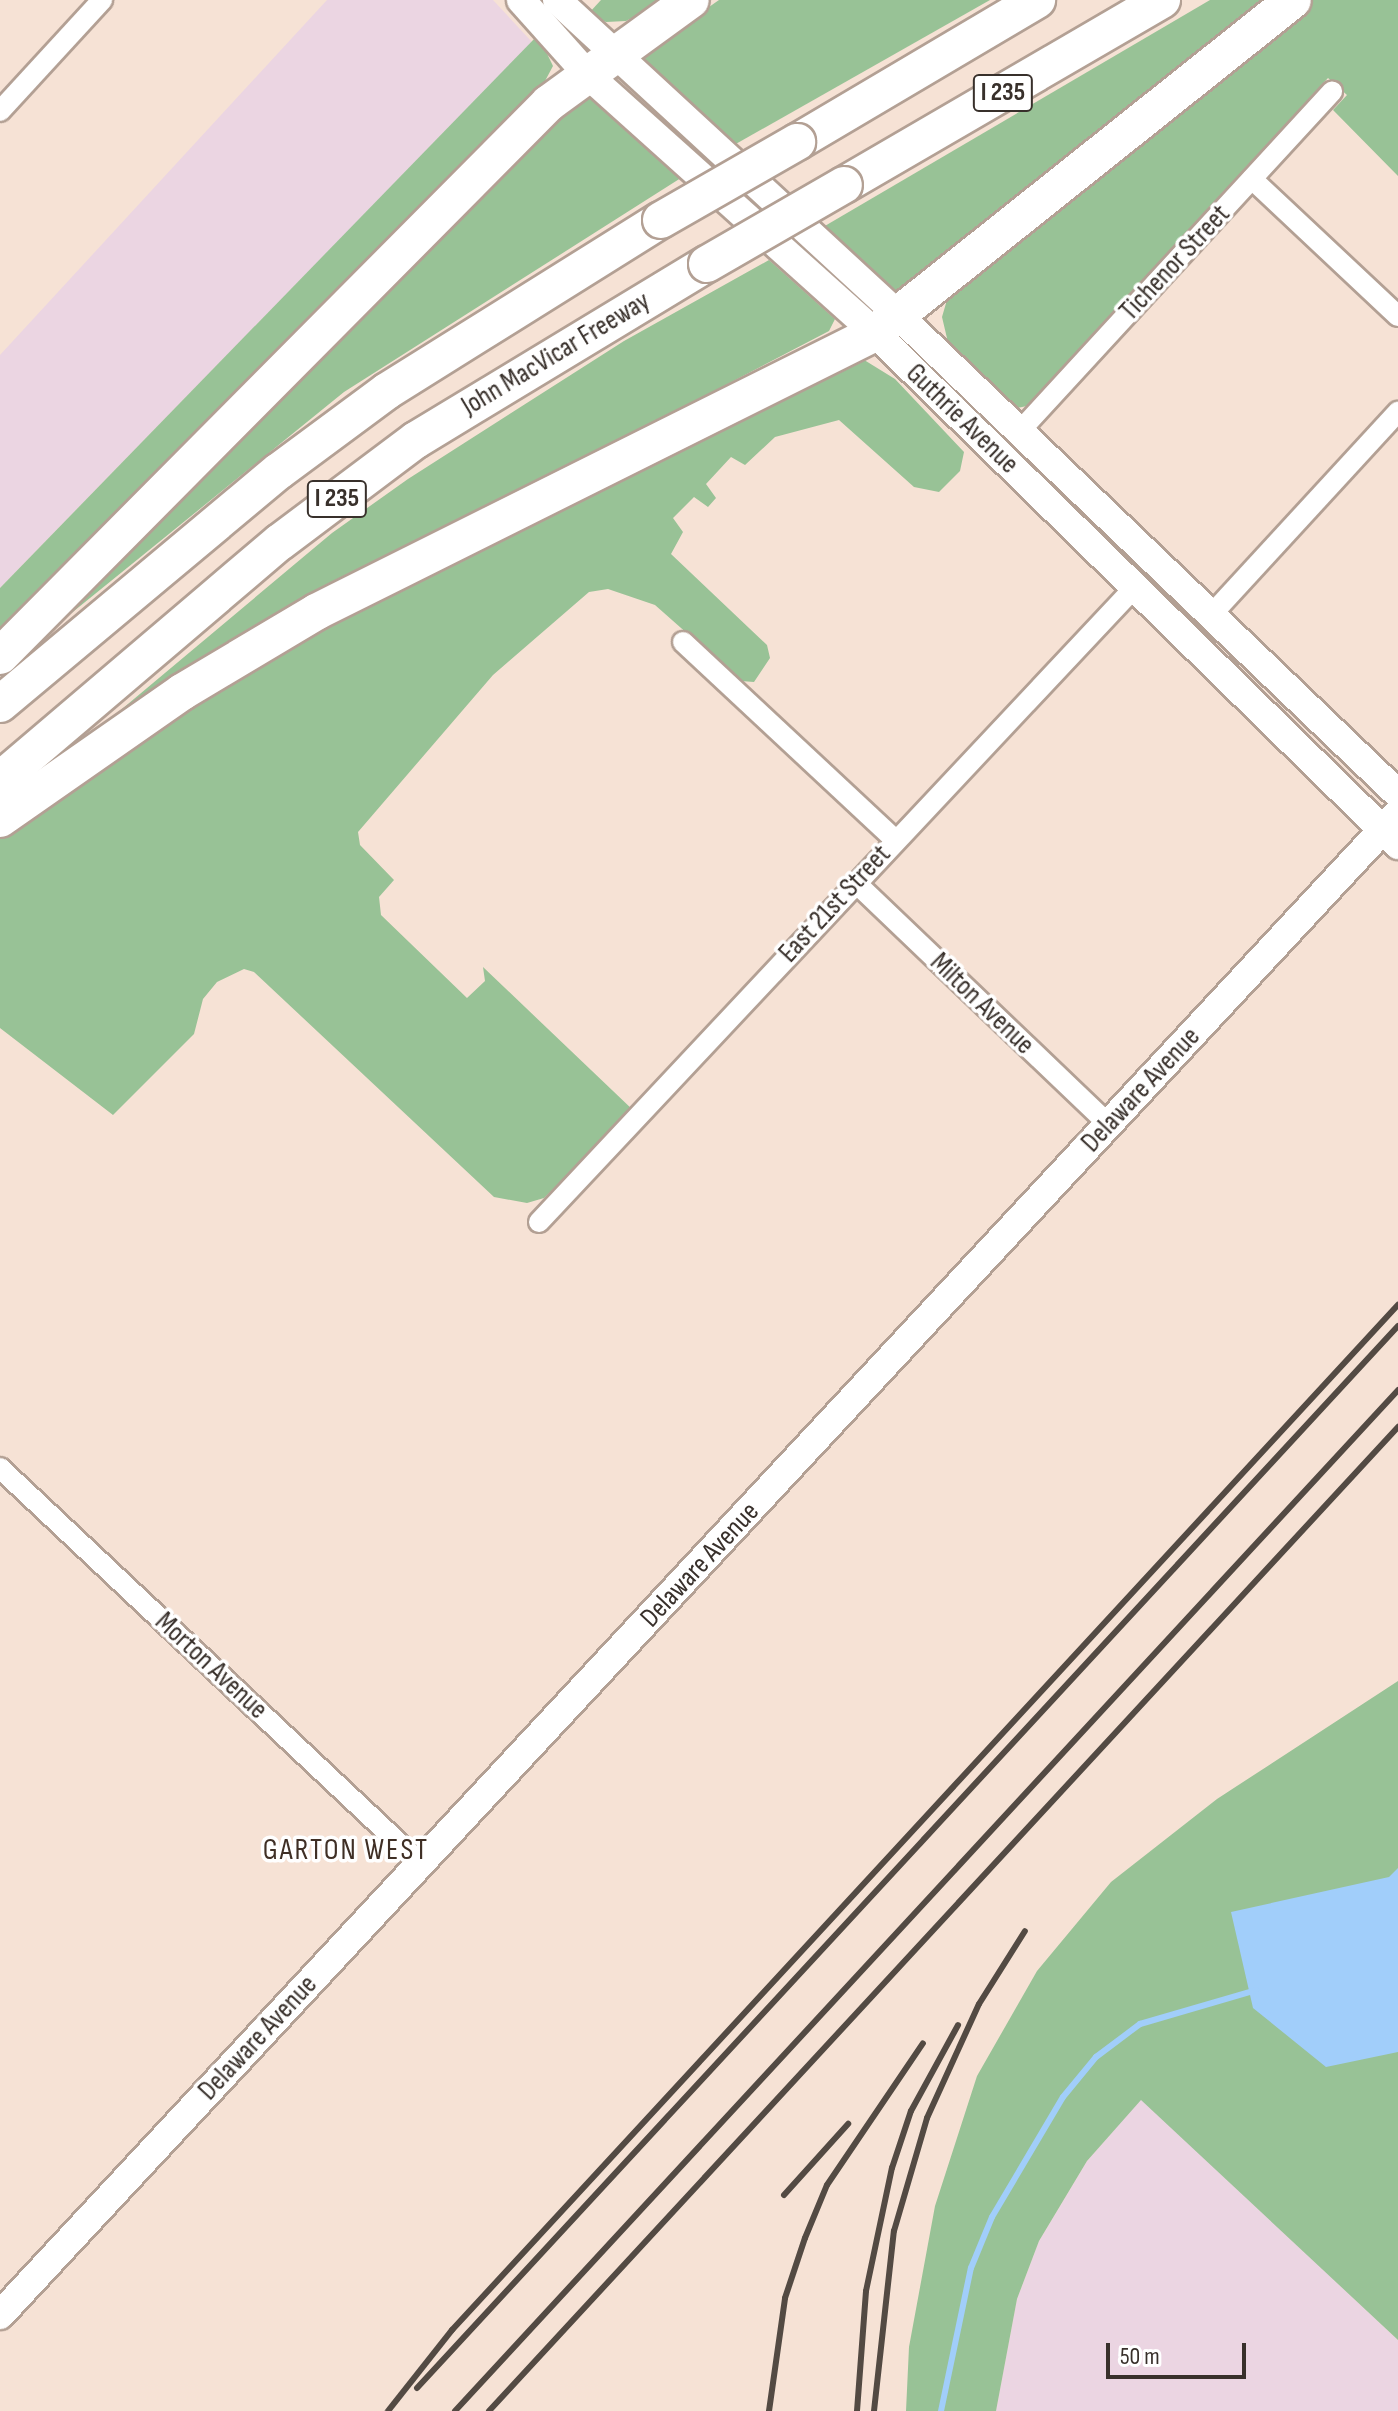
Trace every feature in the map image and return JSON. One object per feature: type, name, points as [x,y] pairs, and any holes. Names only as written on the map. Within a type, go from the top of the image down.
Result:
[{"type":"highway","points":[[0,656],[549,103],[691,0]]},
{"type":"highway","name":"John MacVicar Freeway","points":[[0,704],[279,471],[387,391],[661,220],[1037,0]]},
{"type":"highway","name":"John MacVicar Freeway","points":[[0,780],[280,542],[416,440],[707,264],[1162,0]]},
{"type":"highway","points":[[0,819],[182,692],[316,612],[887,325],[1293,0]]},
{"type":"main road","name":"Guthrie Avenue","points":[[521,0],[589,76],[1018,433],[1398,794]]},
{"type":"main road","name":"Guthrie Avenue","points":[[557,0],[617,52],[887,325],[1133,589],[1393,829]]},
{"type":"main road","name":"Delaware Avenue","points":[[0,2315],[1109,1125],[1393,829]]},
{"type":"street","points":[[0,111],[102,0]]},
{"type":"street","name":"Tichenor Street","points":[[1018,433],[1332,92]]},
{"type":"street","points":[[1252,179],[1398,316]]},
{"type":"street","points":[[1212,614],[1398,412]]},
{"type":"street","name":"East 21st Street","points":[[539,1222],[1133,589]]},
{"type":"street","points":[[683,642],[895,840]]},
{"type":"street","name":"Milton Avenue","points":[[856,883],[1109,1125]]},
{"type":"street","name":"Morton Avenue","points":[[0,1468],[421,1864]]},
{"type":"shaded area","points":[[327,0],[493,0],[532,42],[0,588],[0,355]]},
{"type":"shaded area","points":[[1141,2099],[1398,2340],[1398,2411],[996,2411],[1017,2299],[1039,2241],[1087,2161]]},
{"type":"green space","points":[[601,0],[666,0],[626,21],[606,22],[589,13]]},
{"type":"green space","points":[[719,0],[990,0],[734,145],[639,56]]},
{"type":"green space","points":[[1210,0],[1274,0],[900,294],[889,298],[818,230]]},
{"type":"green space","points":[[1310,0],[1398,0],[1398,176],[1333,110],[1347,95],[1328,78],[1027,406],[1013,409],[950,351],[942,317],[951,286]]},
{"type":"green space","points":[[538,35],[553,66],[537,96],[0,641],[0,588]]},
{"type":"green space","points":[[599,96],[684,176],[344,392],[37,641],[535,130],[585,97]]},
{"type":"green space","points":[[769,260],[835,319],[829,331],[630,435],[79,745],[332,533],[408,479],[624,341]]},
{"type":"green space","points":[[861,358],[895,379],[964,452],[960,471],[939,492],[914,487],[839,420],[775,437],[745,465],[731,457],[706,484],[716,498],[708,507],[694,497],[673,518],[683,532],[671,554],[767,645],[770,658],[754,682],[741,681],[655,605],[608,589],[589,592],[493,675],[358,832],[360,845],[394,880],[379,897],[381,915],[467,998],[485,981],[483,967],[634,1111],[544,1198],[527,1203],[494,1197],[254,972],[244,969],[217,982],[203,999],[194,1034],[113,1115],[0,1028],[0,839],[133,741],[281,646]]},
{"type":"green space","points":[[1398,1681],[1398,2340],[1141,2100],[1087,2161],[1039,2241],[1017,2299],[996,2411],[906,2411],[909,2347],[935,2206],[977,2076],[1037,1971],[1111,1882],[1217,1799]]},
{"type":"water","points":[[1398,1868],[1398,2052],[1326,2067],[1253,2008],[1231,1912],[1389,1877]]},
{"type":"waterway","points":[[941,2411],[971,2268],[992,2217],[1063,2097],[1096,2057],[1140,2024],[1256,1990]]},
{"type":"railway","points":[[388,2411],[452,2330],[1398,1305]]},
{"type":"railway","points":[[417,2388],[1398,1326]]},
{"type":"railway","points":[[455,2411],[1398,1390]]},
{"type":"railway","points":[[489,2411],[1398,1427]]},
{"type":"railway","points":[[874,2411],[894,2231],[927,2118],[979,2004],[1025,1931]]},
{"type":"railway","points":[[857,2411],[866,2291],[892,2168],[911,2111],[958,2025]]},
{"type":"railway","points":[[769,2411],[785,2298],[827,2185],[923,2043]]},
{"type":"railway","points":[[784,2195],[848,2124]]},
{"type":"district","name":"GARTON WEST","points":[[346,1850]]}]
